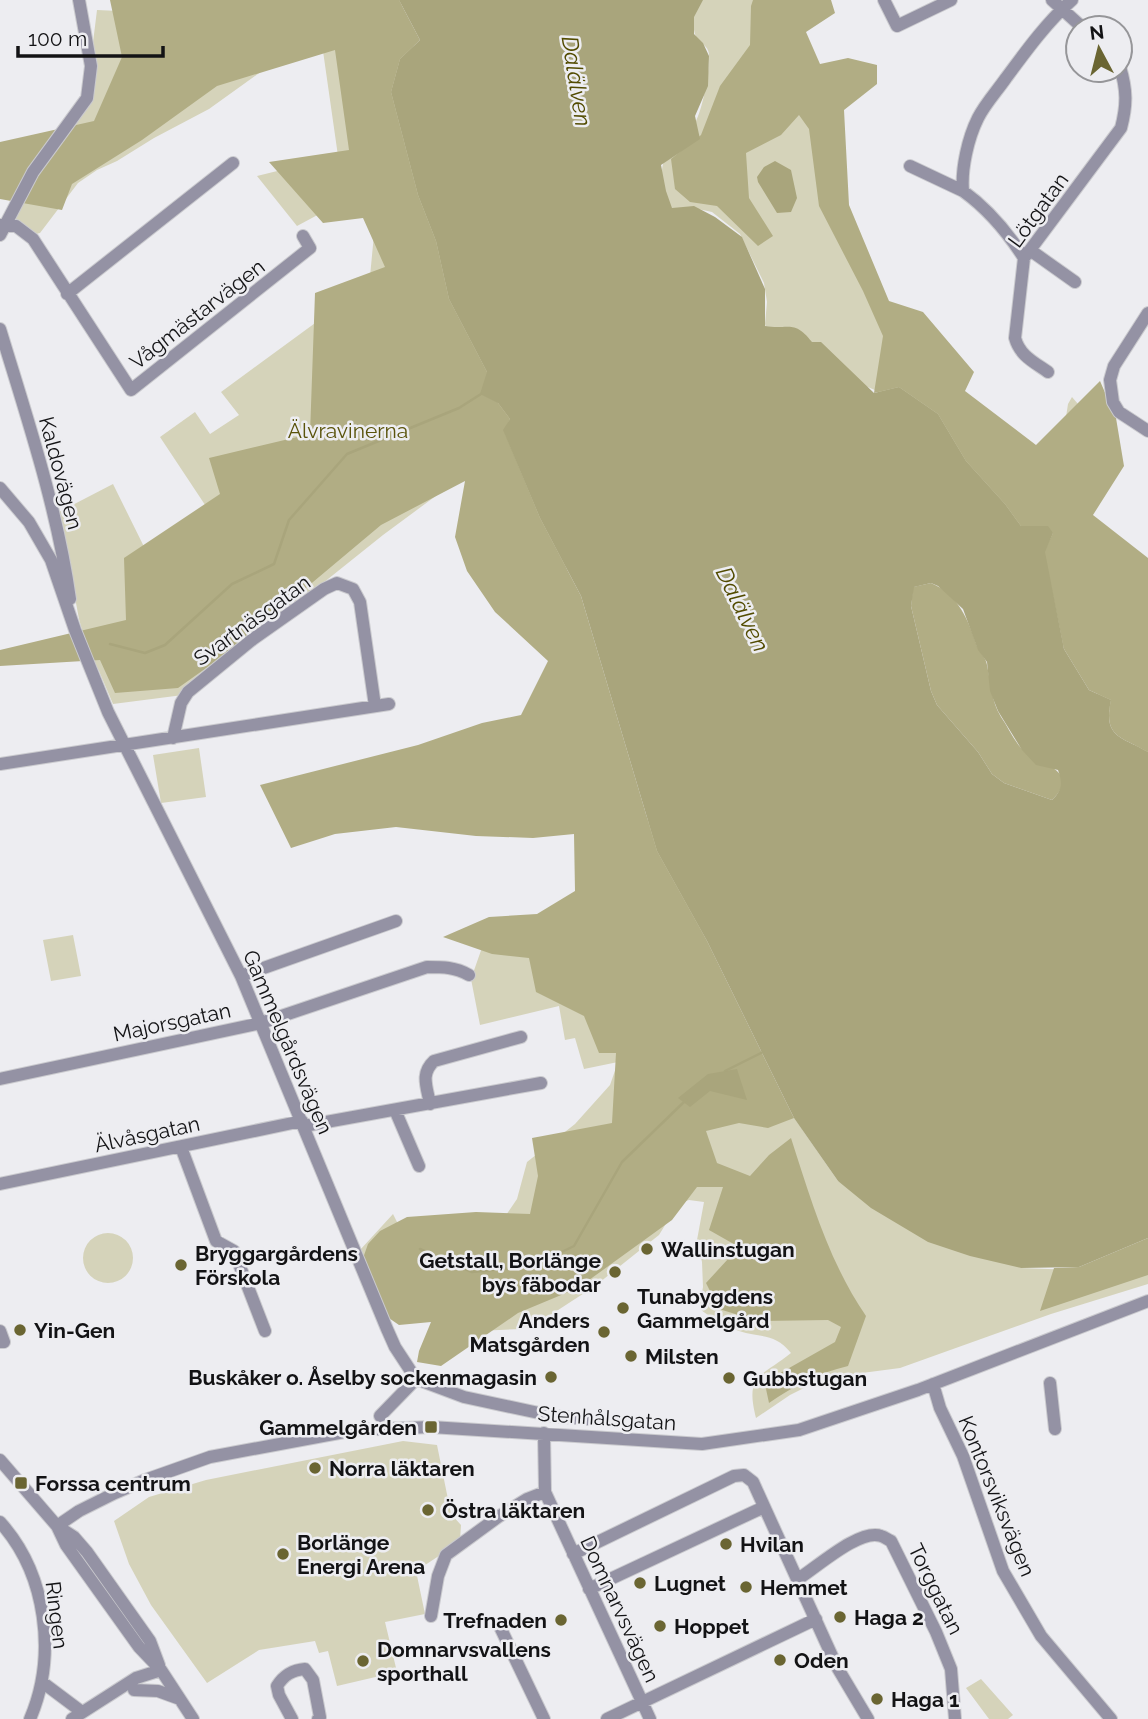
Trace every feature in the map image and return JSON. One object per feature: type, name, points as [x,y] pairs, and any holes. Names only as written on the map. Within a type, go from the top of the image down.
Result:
[{"type":"street","points":[[2,228],[33,172],[87,98],[91,66],[79,0]]},
{"type":"street","points":[[884,0],[897,26],[951,0]]},
{"type":"street","points":[[963,191],[962,181],[970,136],[978,117],[1062,3]]},
{"type":"street","name":"Lötgatan","points":[[1048,372],[1023,355],[1017,348],[1015,338],[1027,254],[1121,128],[1127,108],[1125,84]]},
{"type":"street","points":[[67,294],[233,163]]},
{"type":"street","points":[[910,166],[963,191],[1027,254],[1076,282]]},
{"type":"street","name":"Vågmästarvägen","points":[[2,228],[16,226],[33,239],[131,390],[310,248],[303,236]]},
{"type":"street","points":[[1148,313],[1114,366],[1110,391],[1119,412],[1148,431]]},
{"type":"street","name":"Kaldovägen","points":[[0,329],[65,560],[75,630]]},
{"type":"street","name":"Gammelgårdsvägen","points":[[1,491],[29,522],[51,560],[75,630],[123,746],[241,976],[395,1348],[416,1379]]},
{"type":"street","name":"Svartnäsgatan","points":[[173,738],[181,703],[188,692],[253,639],[324,589],[337,583],[353,589],[360,602],[375,706]]},
{"type":"street","points":[[0,764],[389,704]]},
{"type":"street","points":[[241,976],[396,921]]},
{"type":"street","name":"Majorsgatan","points":[[0,1079],[261,1023],[427,967],[460,970],[469,975]]},
{"type":"street","points":[[430,1104],[425,1076],[427,1068],[434,1061],[521,1037]]},
{"type":"street","name":"Älvåsgatan","points":[[0,1184],[303,1124],[541,1083]]},
{"type":"street","points":[[395,1110],[419,1166]]},
{"type":"street","points":[[181,1147],[216,1241],[234,1251],[265,1331]]},
{"type":"street","name":"Stenhålsgatan","points":[[57,1525],[125,1488],[210,1457],[355,1430],[431,1427],[702,1444],[799,1430],[933,1384],[1148,1301]]},
{"type":"street","points":[[380,1416],[416,1379],[464,1397],[554,1416],[587,1419]]},
{"type":"street","points":[[1049,1383],[1055,1429]]},
{"type":"street","name":"Kontorsviksvägen","points":[[933,1384],[940,1408],[963,1456],[1003,1571],[1041,1636],[1111,1719]]},
{"type":"street","name":"Domnarvsvägen","points":[[544,1433],[545,1492],[650,1719]]},
{"type":"street","points":[[0,1460],[57,1525],[74,1537],[87,1552],[150,1641],[161,1670]]},
{"type":"street","points":[[573,1554],[734,1476],[744,1475],[753,1482],[837,1667],[864,1718]]},
{"type":"street","points":[[431,1616],[438,1576],[446,1555],[498,1517],[527,1499],[545,1492]]},
{"type":"street","points":[[589,1589],[764,1507]]},
{"type":"street","name":"Ringen","points":[[0,1522],[15,1539],[29,1563],[43,1618],[44,1665],[41,1693],[30,1719]]},
{"type":"street","points":[[57,1525],[66,1545],[139,1647],[161,1670],[193,1719]]},
{"type":"street","name":"Torggatan","points":[[797,1579],[852,1542],[866,1536],[880,1535],[891,1541],[936,1632],[951,1669],[955,1719]]},
{"type":"street","points":[[607,1719],[816,1619]]},
{"type":"street","points":[[500,1627],[544,1719]]},
{"type":"street","points":[[135,1684],[142,1657],[139,1647]]},
{"type":"street","points":[[42,1682],[77,1716],[161,1670]]},
{"type":"street","points":[[292,1719],[277,1686],[283,1677],[295,1670],[305,1670],[313,1680],[320,1717],[318,1719]]},
{"type":"street","points":[[135,1684],[180,1699]]},
{"type":"green space","name":"Älvravinerna","points":[[110,0],[399,0],[420,40],[400,59],[391,92],[418,195],[436,241],[449,299],[487,372],[498,403],[510,419],[504,431],[540,518],[581,596],[657,851],[707,941],[794,1118],[768,1128],[739,1123],[706,1131],[717,1163],[750,1176],[769,1155],[791,1138],[831,1252],[866,1316],[848,1366],[807,1381],[769,1403],[766,1389],[775,1376],[835,1342],[841,1327],[828,1320],[758,1321],[719,1309],[706,1283],[739,1247],[709,1230],[723,1187],[697,1187],[672,1220],[578,1288],[518,1313],[441,1366],[417,1362],[431,1322],[399,1325],[383,1314],[362,1261],[368,1244],[380,1231],[407,1217],[476,1212],[530,1214],[538,1176],[532,1138],[612,1123],[616,1053],[599,1053],[584,1016],[536,992],[529,958],[492,954],[443,937],[489,917],[537,914],[575,891],[574,834],[533,838],[476,836],[396,827],[335,834],[291,848],[260,785],[418,745],[482,723],[521,715],[548,661],[495,612],[467,571],[455,537],[465,481],[381,525],[233,649],[178,688],[115,693],[100,660],[0,666],[0,650],[126,620],[124,558],[220,494],[209,458],[310,434],[315,293],[385,267],[363,218],[323,223],[269,162],[349,150],[335,50],[217,86],[142,140],[72,184],[62,210],[0,199],[0,142],[94,121],[122,57]]},
{"type":"green space","name":"Älvravinerna","points":[[222,0],[400,0],[628,779],[790,1112],[838,1181],[1021,1268],[1075,1270],[1148,1244],[1148,1284],[1051,1314],[900,1368],[824,1378],[790,1395],[756,1418],[752,1393],[754,1385],[763,1373],[791,1353],[773,1339],[734,1329],[699,1308],[703,1287],[702,1262],[697,1240],[704,1202],[689,1200],[678,1204],[659,1235],[595,1286],[552,1314],[520,1329],[477,1331],[446,1320],[383,1308],[360,1250],[393,1214],[408,1244],[500,1224],[517,1199],[527,1162],[575,1124],[610,1085],[618,1062],[584,1069],[575,1038],[565,1040],[559,1006],[480,1025],[471,979],[485,939],[637,877],[475,467],[383,535],[183,695],[113,704],[89,655],[79,619],[59,512],[113,484],[157,573],[223,532],[160,437],[195,412],[210,434],[239,415],[221,392],[322,318],[367,308],[379,182],[297,226],[257,176],[338,156],[322,44],[262,71],[209,109],[97,170],[78,183],[40,233],[32,235],[14,220],[16,211],[76,121],[89,75],[97,10],[140,12]]},
{"type":"green space","points":[[697,0],[792,0],[864,290],[919,352],[1027,455],[1066,417],[1072,397],[1078,404],[1086,513],[1148,564],[1148,763],[877,391],[771,345],[765,324],[767,302],[764,283],[740,234],[712,212],[689,207],[671,209],[663,185],[662,167],[698,117],[708,70],[708,51],[696,37],[694,28],[693,13]]},
{"type":"green space","points":[[753,0],[831,0],[835,13],[806,32],[820,64],[848,58],[877,65],[877,84],[844,110],[849,205],[889,301],[923,312],[974,372],[965,391],[1036,445],[1100,381],[1116,418],[1124,466],[1093,515],[1148,558],[1148,752],[1116,734],[1109,721],[1111,700],[1089,690],[1064,649],[1044,552],[1053,533],[1021,526],[966,461],[938,414],[899,387],[874,393],[883,336],[819,206],[809,129],[799,115],[781,135],[746,153],[749,198],[773,236],[758,246],[717,206],[690,202],[675,189],[671,159],[701,135],[720,86],[750,45]]},
{"type":"green space","points":[[931,583],[949,594],[966,618],[986,662],[998,711],[1016,742],[1029,755],[1060,774],[1060,790],[1052,800],[1004,783],[992,774],[978,752],[937,705],[931,691],[911,606],[913,587]]},
{"type":"green space","points":[[199,748],[206,797],[161,803],[153,755]]},
{"type":"green space","points":[[73,935],[81,976],[51,981],[43,940]]},
{"type":"green space","points":[[108,1233],[125,1241],[133,1258],[125,1275],[108,1283],[91,1275],[83,1258],[91,1241]]},
{"type":"green space","points":[[1148,1238],[1148,1275],[1040,1311],[1054,1268],[1079,1267]]},
{"type":"green space","name":"Borlänge Energi Arena","points":[[403,1441],[437,1445],[451,1514],[461,1525],[460,1540],[457,1544],[416,1571],[425,1614],[385,1622],[397,1672],[337,1686],[328,1651],[319,1653],[315,1641],[259,1650],[207,1683],[151,1605],[129,1564],[114,1521],[149,1497],[206,1480]]},
{"type":"green space","points":[[981,1679],[1013,1715],[1008,1719],[989,1719],[966,1688]]},
{"type":"water","name":"Dalälven","points":[[399,0],[703,0],[694,17],[694,34],[703,43],[709,56],[708,86],[695,116],[700,139],[661,165],[672,208],[694,206],[715,217],[742,237],[765,289],[765,326],[800,330],[812,342],[821,342],[874,393],[899,387],[938,414],[966,461],[1021,526],[1048,526],[1053,533],[1045,552],[1064,649],[1089,690],[1111,700],[1109,721],[1116,734],[1148,752],[1148,1238],[1079,1267],[1021,1268],[970,1256],[928,1242],[871,1208],[838,1181],[794,1118],[707,941],[657,851],[581,596],[540,518],[503,430],[510,419],[498,403],[480,394],[487,372],[449,299],[436,241],[418,195],[391,92],[400,59],[420,40]],"holes":[[[931,583],[963,609],[978,650],[987,662],[990,691],[998,711],[1022,750],[1036,765],[1058,770],[1061,786],[1052,800],[1004,783],[992,774],[978,752],[937,705],[931,691],[911,606],[914,587]]]},
{"type":"water","points":[[775,161],[791,170],[797,198],[791,212],[777,213],[758,182],[757,177],[764,167]]},
{"type":"water","points":[[737,1069],[747,1100],[710,1091],[690,1107],[678,1098],[708,1074]]},
{"type":"waterway","points":[[110,644],[145,653],[165,645],[232,584],[274,564],[289,520],[347,454],[459,408],[481,394]]},
{"type":"waterway","points":[[725,1071],[763,1052]]},
{"type":"waterway","points":[[420,1249],[472,1272],[533,1266],[574,1246],[622,1162],[686,1100]]},
{"type":"place","name":"Wallinstugan","points":[[647,1249]]},
{"type":"place","name":"Bryggargårdens Förskola","points":[[181,1265]]},
{"type":"place","name":"Getstall, Borlänge bys fäbodar","points":[[615,1272]]},
{"type":"place","name":"Tunabygdens Gammelgård","points":[[623,1308]]},
{"type":"place","name":"Yin-Gen","points":[[20,1330]]},
{"type":"place","name":"Anders Matsgården","points":[[604,1332]]},
{"type":"place","name":"Milsten","points":[[631,1356]]},
{"type":"place","name":"Buskåker o. Åselby sockenmagasin","points":[[551,1377]]},
{"type":"place","name":"Gubbstugan","points":[[729,1378]]},
{"type":"place","name":"Gammelgården","points":[[431,1427]]},
{"type":"place","name":"Norra läktaren","points":[[315,1468]]},
{"type":"place","name":"Forssa centrum","points":[[21,1483]]},
{"type":"place","name":"Östra läktaren","points":[[428,1510]]},
{"type":"place","name":"Hvilan","points":[[726,1544]]},
{"type":"place","name":"Borlänge Energi Arena","points":[[283,1554]]},
{"type":"place","name":"Lugnet","points":[[640,1583]]},
{"type":"place","name":"Hemmet","points":[[746,1587]]},
{"type":"place","name":"Haga 2","points":[[840,1617]]},
{"type":"place","name":"Trefnaden","points":[[561,1620]]},
{"type":"place","name":"Hoppet","points":[[660,1626]]},
{"type":"place","name":"Oden","points":[[780,1660]]},
{"type":"place","name":"Domnarvsvallens sporthall","points":[[363,1661]]},
{"type":"place","name":"Haga 1","points":[[877,1699]]}]
